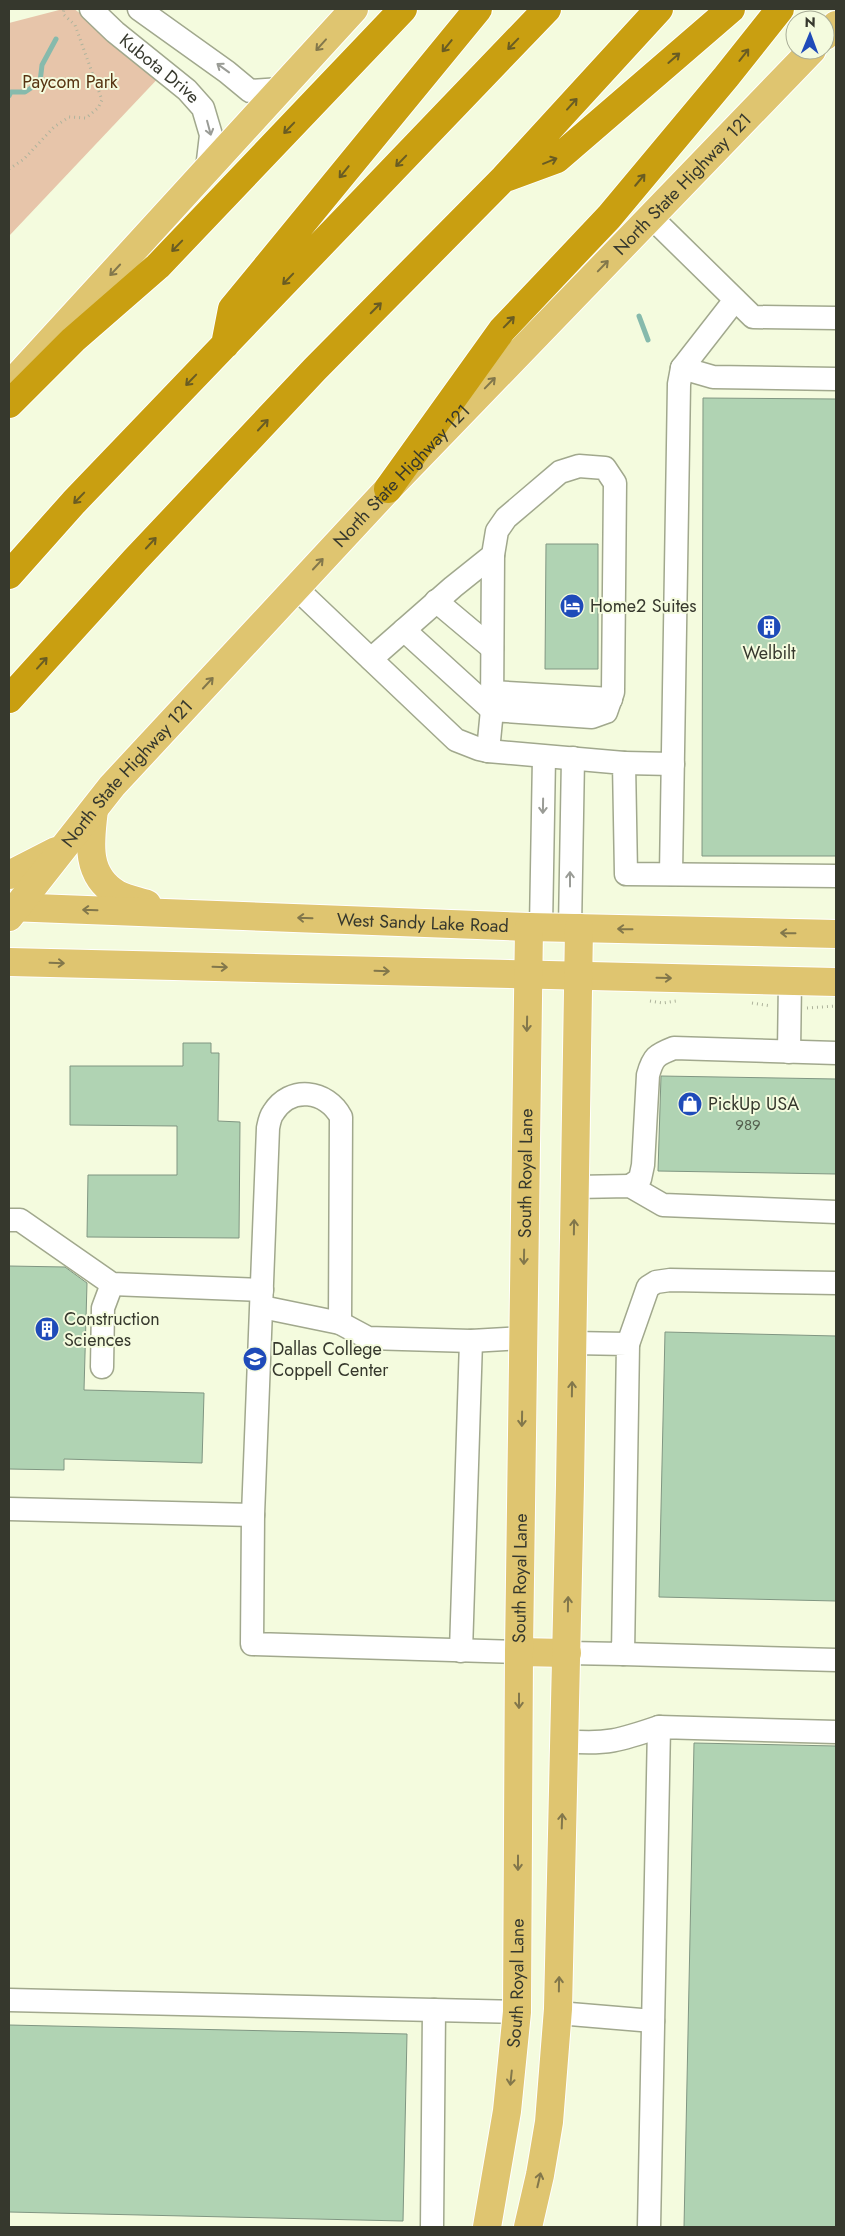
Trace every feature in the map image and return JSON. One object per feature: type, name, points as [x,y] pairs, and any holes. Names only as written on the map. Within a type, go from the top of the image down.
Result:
[{"type":"highway","points":[[9,404],[73,340],[158,266],[403,9]]},
{"type":"highway","points":[[225,345],[232,309],[478,9]]},
{"type":"highway","points":[[9,575],[74,502],[546,9]]},
{"type":"highway","points":[[9,699],[315,369],[504,178],[659,9]]},
{"type":"highway","points":[[504,178],[557,159],[731,9]]},
{"type":"highway","points":[[388,489],[502,330],[609,217],[780,9]]},
{"type":"main road","points":[[9,386],[354,9]]},
{"type":"main road","name":"North State Highway 121","points":[[12,910],[68,845],[112,786],[388,489],[802,60]]},
{"type":"main road","points":[[94,810],[90,840],[93,868],[103,882],[118,894],[172,913]]},
{"type":"main road","points":[[9,875],[68,845]]},
{"type":"main road","name":"West Sandy Lake Road","points":[[12,910],[172,913],[535,927],[836,934]]},
{"type":"main road","name":"South Royal Lane","points":[[487,2227],[507,2112],[517,2012],[519,1652],[528,975],[535,927]]},
{"type":"main road","points":[[528,2227],[550,2122],[558,2013],[567,1653],[575,1187],[578,976],[574,928]]},
{"type":"main road","points":[[9,962],[578,976],[790,994],[836,982]]},
{"type":"main road","points":[[519,1652],[567,1653]]},
{"type":"main road","points":[[517,2012],[558,2013]]},
{"type":"street","name":"Kubota Drive","points":[[90,9],[115,32],[187,90],[203,108],[211,135],[207,169]]},
{"type":"street","name":"Kubota Drive","points":[[139,9],[228,72],[250,91],[281,89]]},
{"type":"street","points":[[651,217],[753,318],[836,318]]},
{"type":"street","points":[[671,874],[678,384],[682,368],[735,300]]},
{"type":"street","points":[[682,368],[713,377],[836,379]]},
{"type":"street","points":[[404,630],[492,701],[592,717],[606,712],[613,692],[616,482],[605,468],[579,466],[560,472],[506,518],[497,530],[493,555],[492,701],[488,751]]},
{"type":"street","points":[[371,659],[436,601],[493,555]]},
{"type":"street","points":[[296,588],[456,740],[488,751],[624,763],[673,764]]},
{"type":"street","points":[[436,601],[492,648]]},
{"type":"street","points":[[535,927],[544,757]]},
{"type":"street","points":[[573,758],[574,928]]},
{"type":"street","points":[[624,763],[626,874],[836,876]]},
{"type":"street","points":[[789,1052],[790,994]]},
{"type":"street","points":[[630,1186],[640,1178],[643,1164],[648,1075],[650,1065],[657,1055],[674,1048],[836,1053]]},
{"type":"street","points":[[340,1323],[340,1117],[330,1103],[310,1094],[299,1094],[280,1104],[272,1114],[268,1128],[253,1514],[252,1644],[519,1652]]},
{"type":"street","points":[[575,1187],[630,1186],[663,1206],[836,1212]]},
{"type":"street","points":[[9,1220],[20,1220],[112,1284],[262,1298],[340,1323],[368,1338],[471,1341],[524,1338]]},
{"type":"street","points":[[623,1654],[628,1344],[648,1287],[656,1282],[670,1280],[836,1283]]},
{"type":"street","points":[[102,1367],[104,1308],[112,1284]]},
{"type":"street","points":[[461,1651],[471,1341]]},
{"type":"street","points":[[572,1343],[628,1344]]},
{"type":"street","points":[[9,1509],[253,1514]]},
{"type":"street","points":[[567,1653],[836,1660]]},
{"type":"street","points":[[649,2227],[659,1727]]},
{"type":"street","points":[[565,1741],[595,1744],[623,1740],[659,1727],[836,1732]]},
{"type":"street","points":[[9,2000],[517,2012]]},
{"type":"street","points":[[432,2227],[434,2010]]},
{"type":"street","points":[[558,2013],[653,2021]]},
{"type":"path","points":[[9,169],[24,159],[54,127],[69,118],[86,118],[98,108],[102,100],[76,25],[63,14],[64,9]]},
{"type":"path","points":[[749,1003],[790,994],[822,1008],[836,1006]]},
{"type":"path","points":[[643,1000],[663,1002],[684,1000]]},
{"type":"green space","name":"Paycom Park","points":[[63,9],[74,9],[164,72],[9,236],[9,23]]},
{"type":"building","name":"Welbilt","points":[[703,398],[836,399],[836,856],[702,856]]},
{"type":"building","name":"Home2 Suites","points":[[546,544],[598,544],[598,669],[545,669]]},
{"type":"building","points":[[183,1043],[211,1043],[211,1053],[219,1053],[218,1121],[240,1122],[239,1238],[87,1237],[88,1175],[177,1175],[177,1126],[70,1125],[70,1066],[183,1066]]},
{"type":"building","points":[[661,1076],[836,1079],[836,1174],[658,1171]]},
{"type":"building","name":"Construction Sciences","points":[[9,1266],[65,1267],[87,1283],[84,1390],[204,1393],[202,1463],[64,1459],[64,1470],[9,1469]]},
{"type":"building","points":[[665,1332],[836,1336],[836,1601],[659,1597]]},
{"type":"building","points":[[694,1743],[836,1746],[836,2227],[684,2227]]},
{"type":"building","points":[[9,2025],[407,2034],[403,2221],[9,2212]]},
{"type":"waterway","points":[[9,96],[11,92],[25,92],[40,82],[42,65],[56,39]]},
{"type":"waterway","points":[[639,316],[648,340]]},
{"type":"place","name":"Home2 Suites","points":[[572,606]]},
{"type":"place","name":"Welbilt","points":[[769,627]]},
{"type":"place","name":"PickUp USA","points":[[690,1104]]},
{"type":"place","name":"Construction Sciences","points":[[47,1329]]},
{"type":"place","name":"Dallas College Coppell Center","points":[[255,1359]]}]
